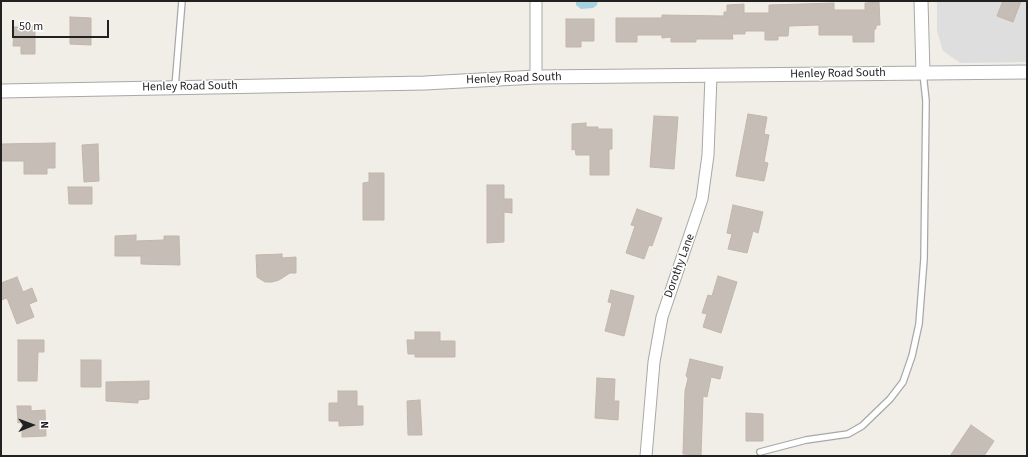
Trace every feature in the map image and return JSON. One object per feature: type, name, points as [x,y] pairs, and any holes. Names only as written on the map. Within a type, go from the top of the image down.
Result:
[{"type":"street","points":[[536,1],[536,77]]},
{"type":"street","points":[[921,1],[923,73]]},
{"type":"street","name":"Henley Road South","points":[[1,90],[425,83],[536,77],[1027,72]]},
{"type":"street","name":"Dorothy Lane","points":[[646,456],[654,362],[662,317],[696,219],[706,179],[711,76]]},
{"type":"lane","points":[[175,87],[182,1]]},
{"type":"lane","points":[[760,452],[806,440],[848,434],[862,426],[890,399],[903,382],[912,356],[918,324],[924,259],[926,101],[923,73]]},
{"type":"shaded area","points":[[937,1],[1027,1],[1027,62],[960,63],[943,51],[937,31]]},
{"type":"water","points":[[576,1],[598,1],[597,5],[593,8],[581,9],[576,5]]},
{"type":"building","points":[[1003,1],[1021,1],[1013,22],[997,16]]},
{"type":"building","points":[[879,2],[880,25],[876,25],[876,29],[874,29],[874,42],[853,42],[853,35],[819,35],[819,25],[789,26],[788,36],[778,36],[778,40],[765,40],[765,31],[745,31],[745,34],[732,34],[733,39],[696,39],[696,42],[671,42],[671,37],[662,38],[662,35],[637,35],[637,42],[616,42],[616,18],[662,18],[662,15],[724,16],[724,12],[727,12],[727,5],[744,4],[744,13],[769,13],[769,5],[834,3],[834,10],[865,10],[865,3]]},
{"type":"building","points":[[70,17],[91,18],[91,45],[70,44]]},
{"type":"building","points":[[566,19],[594,19],[594,41],[581,41],[581,47],[566,47]]},
{"type":"building","points":[[19,24],[30,24],[30,26],[35,26],[35,54],[21,54],[21,46],[13,46],[14,27],[19,27]]},
{"type":"building","points":[[748,114],[767,117],[764,134],[769,135],[764,162],[768,163],[764,181],[736,176]]},
{"type":"building","points":[[654,116],[678,117],[674,169],[650,167]]},
{"type":"building","points":[[586,123],[586,127],[612,129],[612,149],[609,149],[609,175],[590,175],[590,155],[576,155],[575,149],[572,150],[572,124]]},
{"type":"building","points":[[55,143],[55,168],[47,168],[47,174],[24,174],[24,161],[1,161],[1,144]]},
{"type":"building","points":[[98,144],[99,181],[84,182],[82,145]]},
{"type":"building","points":[[369,173],[384,173],[384,220],[363,220],[363,183],[369,182]]},
{"type":"building","points":[[487,185],[504,185],[504,199],[512,199],[512,213],[504,212],[504,242],[487,243]]},
{"type":"building","points":[[68,187],[92,187],[92,204],[69,204]]},
{"type":"building","points":[[733,205],[763,212],[758,233],[753,231],[747,253],[728,249],[732,234],[727,233]]},
{"type":"building","points":[[637,209],[662,218],[652,246],[649,245],[644,259],[626,253],[635,226],[631,225]]},
{"type":"building","points":[[136,235],[136,241],[164,240],[164,236],[179,236],[180,265],[141,264],[141,256],[115,256],[115,236]]},
{"type":"building","points":[[282,254],[282,258],[296,257],[296,273],[290,273],[279,280],[272,282],[265,282],[257,277],[256,255]]},
{"type":"building","points":[[718,276],[737,282],[721,333],[703,327],[707,314],[702,313],[708,295],[712,296]]},
{"type":"building","points":[[17,277],[23,292],[32,288],[37,301],[29,304],[34,317],[17,324],[7,298],[1,300],[1,283]]},
{"type":"building","points":[[611,290],[634,296],[624,336],[605,331],[612,303],[608,302]]},
{"type":"building","points":[[415,332],[440,332],[440,341],[455,341],[455,357],[415,357],[415,354],[408,354],[407,340],[415,340]]},
{"type":"building","points":[[18,340],[44,340],[44,352],[38,352],[37,381],[18,381]]},
{"type":"building","points":[[690,359],[723,367],[720,379],[711,377],[707,397],[703,396],[701,455],[683,454],[685,391],[688,378],[686,376]]},
{"type":"building","points":[[81,360],[101,360],[101,387],[81,387]]},
{"type":"building","points":[[597,378],[615,379],[614,401],[619,401],[618,420],[595,418]]},
{"type":"building","points":[[149,381],[149,399],[138,400],[138,403],[106,401],[106,382]]},
{"type":"building","points":[[338,391],[357,391],[357,406],[363,406],[363,425],[339,426],[339,421],[329,421],[329,403],[338,403]]},
{"type":"building","points":[[420,400],[422,435],[408,435],[407,401]]},
{"type":"building","points":[[17,406],[31,406],[31,411],[45,410],[46,436],[22,437],[22,422],[18,423]]},
{"type":"building","points":[[746,413],[763,414],[763,441],[746,441]]},
{"type":"building","points":[[971,425],[994,441],[984,456],[950,456]]}]
